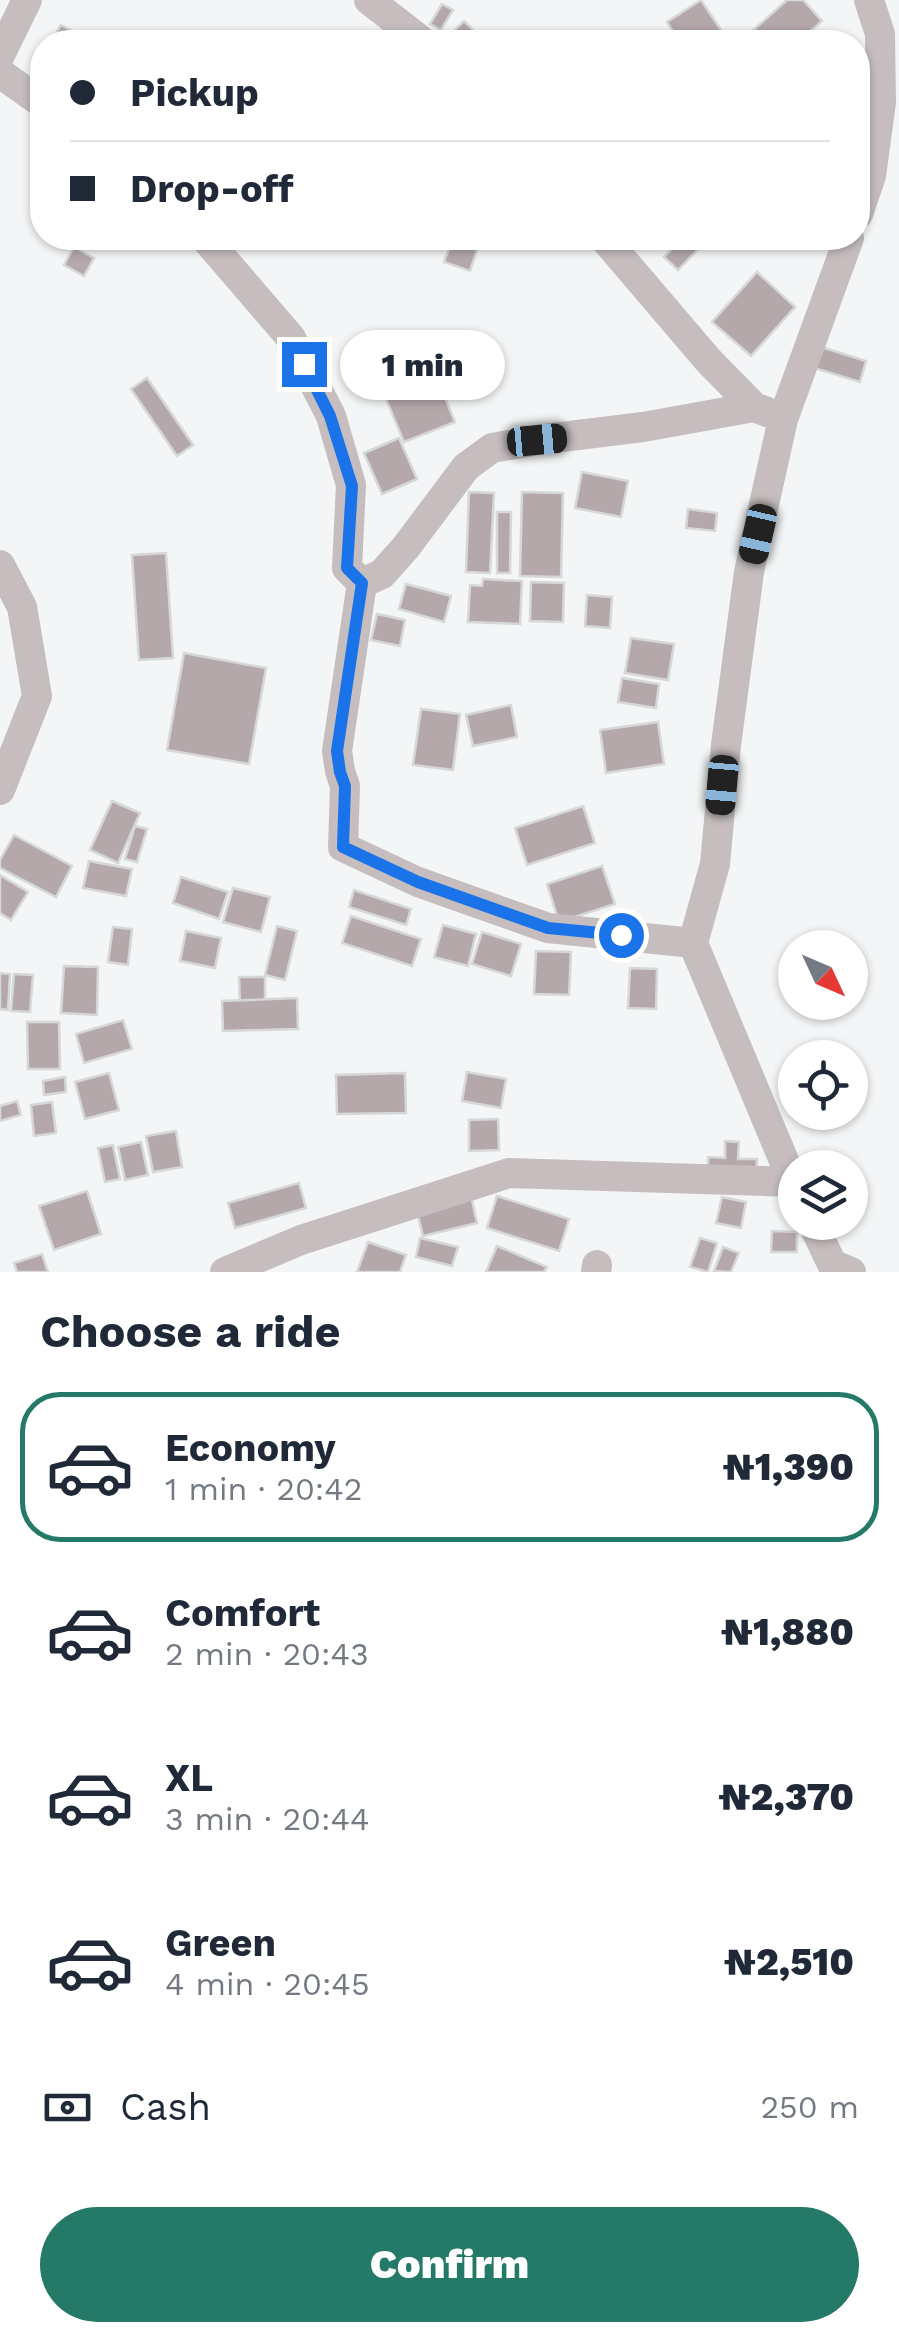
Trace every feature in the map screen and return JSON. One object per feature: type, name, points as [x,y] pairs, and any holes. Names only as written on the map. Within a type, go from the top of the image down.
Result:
[{"type":"street","points":[[0,56],[27,0]]},
{"type":"street","points":[[369,0],[407,30]]},
{"type":"street","points":[[869,0],[880,34],[881,102],[870,179]]},
{"type":"street","points":[[0,73],[30,95]]},
{"type":"street","points":[[871,176],[899,144]]},
{"type":"street","points":[[215,250],[290,338],[330,416],[352,486],[347,568],[362,583]]},
{"type":"street","points":[[614,250],[708,360],[754,406],[783,419]]},
{"type":"street","points":[[779,1150],[693,943],[715,864],[749,572],[783,419],[845,250]]},
{"type":"street","points":[[362,583],[382,574],[466,467],[492,448],[642,427],[754,406]]},
{"type":"street","points":[[0,565],[22,607],[37,696],[0,790]]},
{"type":"street","points":[[362,583],[337,751],[345,786],[343,847],[418,882],[548,928],[693,943]]},
{"type":"street","points":[[226,1272],[301,1240],[509,1173],[778,1184]]},
{"type":"street","points":[[822,1240],[837,1269]]},
{"type":"building","points":[[701,0],[721,30],[672,30],[667,22]]},
{"type":"building","points":[[787,0],[803,0],[822,21],[812,30],[753,30]]},
{"type":"building","points":[[442,4],[453,10],[441,30],[430,24]]},
{"type":"building","points":[[464,21],[473,30],[455,30]]},
{"type":"building","points":[[72,250],[94,258],[84,276],[64,265]]},
{"type":"building","points":[[448,250],[477,250],[470,271],[444,262]]},
{"type":"building","points":[[671,250],[697,250],[678,270],[664,257]]},
{"type":"building","points":[[757,272],[795,307],[751,356],[712,322]]},
{"type":"building","points":[[821,347],[866,361],[860,382],[814,368]]},
{"type":"building","points":[[435,373],[455,422],[404,442],[384,394]]},
{"type":"building","points":[[147,378],[193,445],[177,456],[131,389]]},
{"type":"building","points":[[399,438],[417,479],[382,494],[364,453]]},
{"type":"building","points":[[582,472],[628,481],[621,517],[575,508]]},
{"type":"building","points":[[469,492],[494,493],[490,573],[466,572]]},
{"type":"building","points":[[522,492],[563,493],[561,577],[520,576]]},
{"type":"building","points":[[688,509],[717,513],[715,531],[686,528]]},
{"type":"building","points":[[497,512],[511,512],[510,573],[497,573]]},
{"type":"building","points":[[166,553],[173,658],[139,660],[132,555]]},
{"type":"building","points":[[483,579],[522,581],[520,624],[468,622],[470,585],[482,586]]},
{"type":"building","points":[[531,582],[564,583],[563,622],[530,621]]},
{"type":"building","points":[[406,584],[451,596],[444,622],[399,609]]},
{"type":"building","points":[[587,595],[612,597],[610,628],[585,626]]},
{"type":"building","points":[[377,614],[405,620],[400,646],[371,640]]},
{"type":"building","points":[[631,638],[674,644],[668,680],[625,673]]},
{"type":"building","points":[[184,653],[266,668],[249,764],[167,750]]},
{"type":"building","points":[[622,678],[659,684],[656,708],[618,702]]},
{"type":"building","points":[[511,705],[517,737],[473,746],[466,715]]},
{"type":"building","points":[[421,709],[460,714],[453,770],[413,765]]},
{"type":"building","points":[[658,722],[664,764],[606,773],[600,730]]},
{"type":"building","points":[[112,801],[140,813],[118,863],[90,850]]},
{"type":"building","points":[[583,806],[595,843],[527,865],[515,828]]},
{"type":"building","points":[[135,826],[147,829],[137,862],[125,859]]},
{"type":"building","points":[[14,835],[72,866],[56,897],[0,868],[0,860]]},
{"type":"building","points":[[89,861],[132,869],[126,896],[83,888]]},
{"type":"building","points":[[602,866],[615,904],[559,922],[547,884]]},
{"type":"building","points":[[0,875],[28,892],[11,920],[0,913]]},
{"type":"building","points":[[181,877],[228,892],[219,919],[173,903]]},
{"type":"building","points":[[233,888],[270,897],[261,932],[223,922]]},
{"type":"building","points":[[354,890],[411,909],[406,925],[349,907]]},
{"type":"building","points":[[351,916],[421,939],[412,966],[342,943]]},
{"type":"building","points":[[443,925],[476,934],[468,966],[434,957]]},
{"type":"building","points":[[277,926],[297,931],[285,980],[265,975]]},
{"type":"building","points":[[113,927],[132,929],[128,965],[108,962]]},
{"type":"building","points":[[186,931],[221,938],[215,968],[180,961]]},
{"type":"building","points":[[482,932],[521,944],[511,976],[472,964]]},
{"type":"building","points":[[536,951],[571,952],[569,995],[534,994]]},
{"type":"building","points":[[64,966],[98,967],[97,1015],[61,1013]]},
{"type":"building","points":[[630,968],[657,969],[656,1009],[628,1008]]},
{"type":"building","points":[[0,973],[10,974],[8,1010],[0,1009]]},
{"type":"building","points":[[14,974],[33,975],[30,1012],[11,1011]]},
{"type":"building","points":[[239,977],[265,977],[265,1006],[240,1006]]},
{"type":"building","points":[[297,998],[298,1029],[223,1031],[222,1001]]},
{"type":"building","points":[[123,1020],[132,1049],[84,1063],[76,1034]]},
{"type":"building","points":[[27,1022],[59,1022],[60,1069],[28,1069]]},
{"type":"building","points":[[467,1072],[506,1079],[501,1108],[462,1101]]},
{"type":"building","points":[[109,1073],[119,1110],[85,1119],[75,1082]]},
{"type":"building","points":[[405,1073],[406,1113],[337,1114],[336,1075]]},
{"type":"building","points":[[65,1077],[66,1092],[44,1095],[43,1081]]},
{"type":"building","points":[[17,1101],[21,1115],[0,1121],[0,1106]]},
{"type":"building","points":[[52,1102],[56,1133],[34,1136],[31,1105]]},
{"type":"building","points":[[498,1119],[499,1150],[469,1151],[469,1120]]},
{"type":"building","points":[[176,1131],[182,1167],[153,1172],[146,1136]]},
{"type":"building","points":[[725,1141],[739,1142],[738,1159],[757,1159],[756,1173],[708,1171],[708,1157],[725,1158]]},
{"type":"building","points":[[141,1142],[148,1175],[125,1180],[118,1147]]},
{"type":"building","points":[[113,1145],[120,1179],[105,1182],[98,1148]]},
{"type":"building","points":[[299,1183],[306,1208],[235,1228],[228,1203]]},
{"type":"building","points":[[87,1191],[101,1234],[54,1250],[39,1206]]},
{"type":"building","points":[[471,1195],[477,1223],[423,1236],[416,1208]]},
{"type":"building","points":[[497,1196],[569,1219],[559,1251],[487,1228]]},
{"type":"building","points":[[722,1197],[746,1202],[741,1228],[716,1223]]},
{"type":"building","points":[[772,1231],[778,1231],[778,1240],[797,1240],[797,1252],[771,1252]]},
{"type":"building","points":[[420,1238],[458,1247],[452,1266],[416,1257]]},
{"type":"building","points":[[700,1238],[717,1243],[708,1272],[690,1267]]},
{"type":"building","points":[[368,1242],[406,1255],[400,1272],[357,1272]]},
{"type":"building","points":[[497,1246],[547,1267],[544,1272],[486,1272]]},
{"type":"building","points":[[723,1247],[739,1253],[731,1272],[714,1271]]},
{"type":"building","points":[[42,1254],[48,1272],[17,1272],[14,1263]]},
{"type":"route","points":[[304,364],[330,416],[352,486],[347,568],[362,583],[337,751],[345,786],[343,847],[418,882],[548,928],[621,935]]}]
